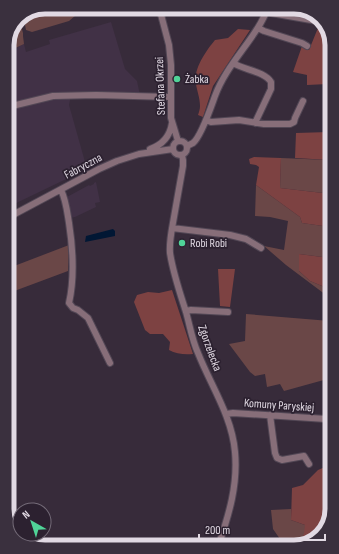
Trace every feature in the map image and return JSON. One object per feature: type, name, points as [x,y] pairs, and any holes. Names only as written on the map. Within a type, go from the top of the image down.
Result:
[{"type":"street","name":"Stefana Okrzei","points":[[162,14],[169,46],[171,65],[172,121],[178,141]]},
{"type":"street","points":[[187,146],[193,143],[196,139],[206,120],[221,83],[266,14]]},
{"type":"street","points":[[282,14],[312,20]]},
{"type":"street","points":[[258,28],[307,46]]},
{"type":"street","points":[[233,63],[267,77],[271,82],[271,89],[255,123]]},
{"type":"street","points":[[14,106],[53,96],[96,95],[171,97]]},
{"type":"street","points":[[206,120],[211,122],[238,120],[264,124],[290,124],[294,122],[294,118],[303,101]]},
{"type":"street","points":[[137,155],[143,151],[154,148],[162,142],[168,136],[172,121]]},
{"type":"street","points":[[178,141],[184,142],[187,146],[186,153],[182,155],[176,154],[173,149],[174,144],[178,141]]},
{"type":"street","name":"Fabryczna","points":[[14,214],[121,159],[152,151],[173,149]]},
{"type":"street","name":"Zgorzelecka","points":[[182,155],[183,160],[181,178],[172,228],[170,253],[197,351],[226,414],[233,437],[235,451],[235,484],[220,540]]},
{"type":"street","points":[[61,190],[65,198],[73,256],[69,303],[73,308],[88,318],[110,363]]},
{"type":"street","points":[[172,228],[230,235],[246,239],[261,248]]},
{"type":"street","points":[[186,311],[228,312]]},
{"type":"street","name":"Komuny Paryskiej","points":[[226,414],[233,412],[325,418]]},
{"type":"street","points":[[270,415],[277,458],[282,460],[304,456],[309,464]]},
{"type":"shaded area","points":[[45,14],[77,14],[69,21],[32,32],[26,30],[24,22],[33,16]]},
{"type":"shaded area","points":[[111,22],[125,69],[137,81],[140,95],[71,95],[69,105],[87,169],[14,204],[14,49],[24,44],[26,52],[50,44],[49,40]]},
{"type":"shaded area","points":[[21,25],[23,33],[24,44],[14,49],[15,37]]},
{"type":"shaded area","points":[[318,27],[322,31],[325,45],[325,84],[307,85],[307,75],[293,72],[302,46],[309,50]]},
{"type":"shaded area","points":[[238,29],[250,30],[213,86],[203,117],[198,115],[200,103],[196,84],[196,72],[198,66],[215,40],[228,38]]},
{"type":"shaded area","points":[[325,132],[325,160],[295,158],[296,133]]},
{"type":"shaded area","points":[[254,157],[281,158],[280,188],[323,193],[325,183],[325,226],[302,223],[300,217],[256,185],[259,167],[250,164],[249,159]]},
{"type":"shaded area","points":[[281,158],[325,160],[325,182],[323,193],[280,188]]},
{"type":"shaded area","points":[[96,182],[100,202],[95,203],[96,207],[70,218],[67,197]]},
{"type":"shaded area","points":[[256,185],[300,217],[302,223],[325,226],[325,257],[299,254],[299,271],[310,281],[325,287],[325,294],[286,265],[264,246],[284,250],[288,221],[270,217],[255,216]]},
{"type":"shaded area","points":[[69,245],[68,271],[14,291],[14,266]]},
{"type":"shaded area","points":[[299,254],[325,257],[325,287],[310,281],[299,271]]},
{"type":"shaded area","points":[[218,269],[235,269],[230,307],[220,306]]},
{"type":"shaded area","points":[[172,290],[193,354],[181,354],[169,350],[170,342],[163,334],[150,334],[145,330],[134,302],[137,295],[148,292],[159,293]]},
{"type":"shaded area","points":[[246,314],[325,321],[325,380],[284,391],[280,384],[267,387],[265,374],[255,376],[250,372],[229,344],[245,341]]},
{"type":"shaded area","points":[[325,467],[324,517],[320,526],[308,537],[302,539],[305,525],[291,520],[292,488],[303,485],[318,470]]},
{"type":"shaded area","points":[[291,509],[291,520],[305,525],[305,533],[303,539],[280,540],[273,529],[271,510]]},
{"type":"water","points":[[113,229],[115,231],[115,236],[85,242],[86,236]]},
{"type":"place","name":"Żabka","points":[[177,79]]},
{"type":"place","name":"Robi Robi","points":[[182,243]]}]
